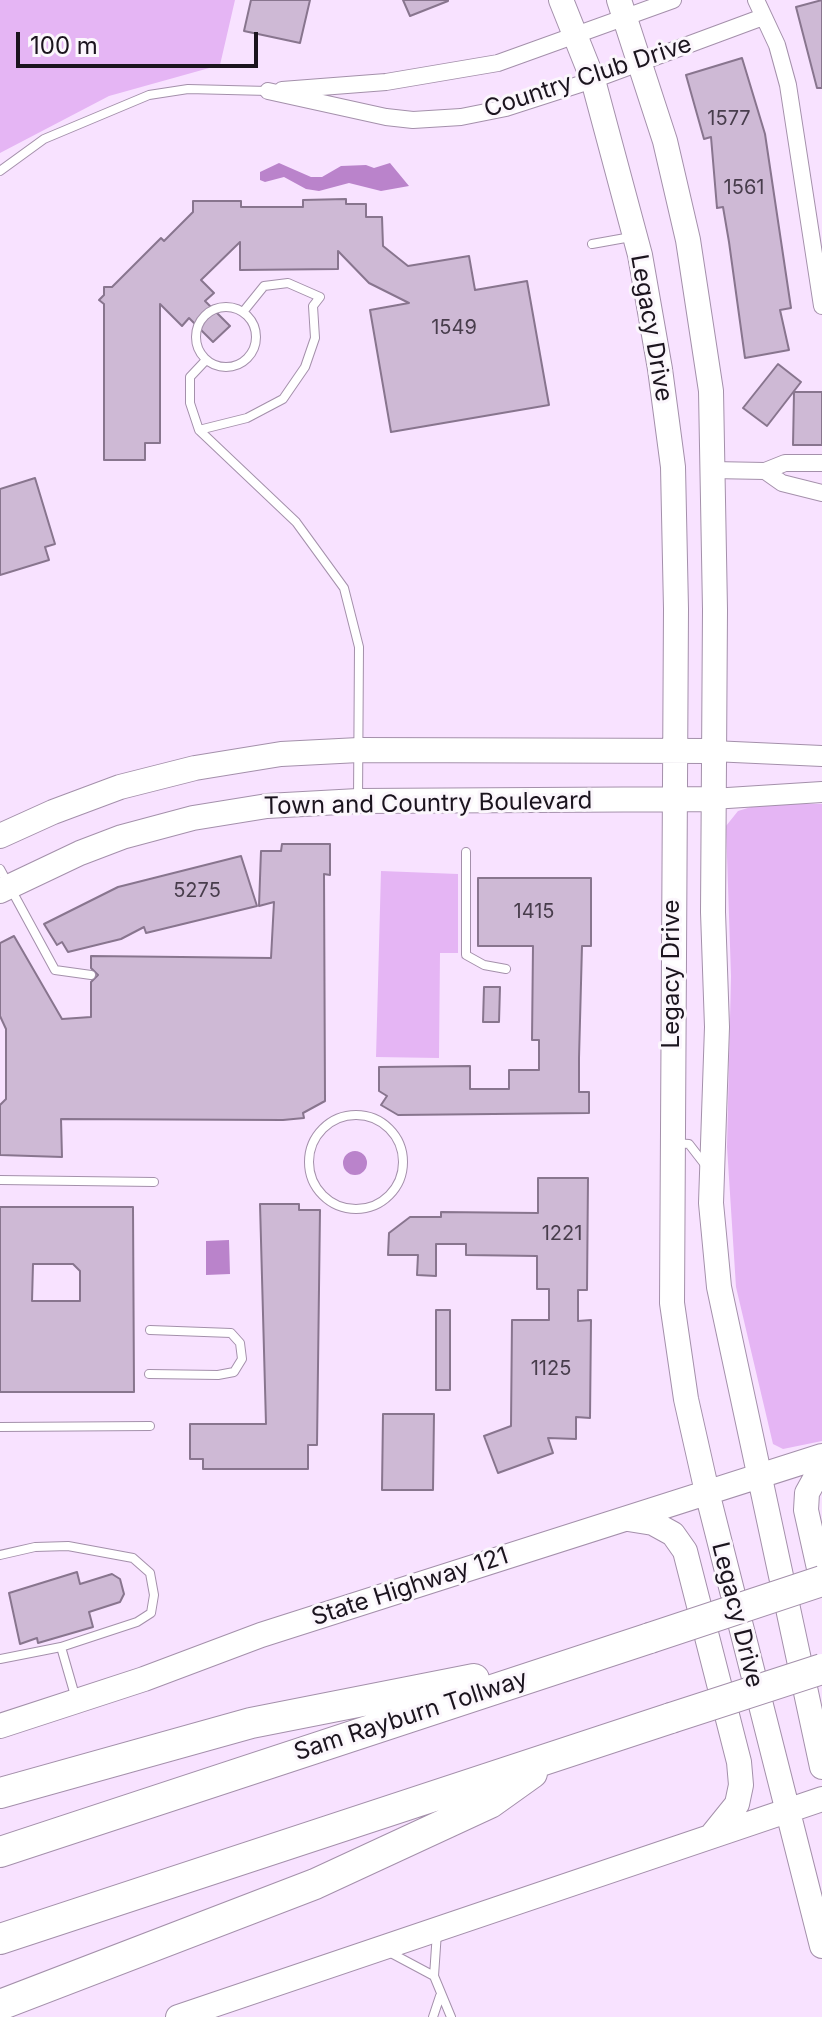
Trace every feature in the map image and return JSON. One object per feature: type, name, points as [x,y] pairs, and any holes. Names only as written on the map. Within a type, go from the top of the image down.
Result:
[{"type":"highway","name":"Sam Rayburn Tollway","points":[[0,1852],[822,1581]]},
{"type":"highway","points":[[0,1793],[251,1723],[365,1698],[570,1663]]},
{"type":"highway","points":[[0,1939],[822,1669]]},
{"type":"highway","points":[[0,2005],[315,1884],[490,1803],[556,1756]]},
{"type":"main road","name":"Legacy Drive","points":[[561,0],[593,80],[635,236],[660,369],[673,467],[676,609],[672,1303],[686,1399],[707,1492],[822,1946]]},
{"type":"main road","name":"Legacy Drive","points":[[622,8],[665,141],[688,240],[711,391],[715,610],[712,799],[717,1027],[711,1203],[728,1345],[822,1767]]},
{"type":"main road","points":[[673,467],[712,470]]},
{"type":"main road","name":"Town and Country Boulevard","points":[[0,836],[87,798],[170,774],[281,754],[359,750],[712,751]]},
{"type":"main road","name":"Town and Country Boulevard","points":[[3,882],[80,853],[193,818],[267,806],[358,801],[712,799]]},
{"type":"main road","name":"State Highway 121","points":[[0,1726],[288,1626],[822,1456]]},
{"type":"main road","points":[[822,1466],[807,1493],[806,1510],[822,1581]]},
{"type":"main road","points":[[625,1518],[653,1523],[673,1534],[685,1551],[739,1762],[741,1785],[737,1804],[712,1835]]},
{"type":"main road","points":[[178,2017],[822,1799]]},
{"type":"street","name":"Country Club Drive","points":[[268,91],[386,82],[498,63],[575,33],[622,8],[673,0]]},
{"type":"street","points":[[756,0],[777,45],[788,85],[822,306]]},
{"type":"street","name":"Country Club Drive","points":[[268,91],[413,120],[461,117],[506,108],[593,80],[763,17]]},
{"type":"street","points":[[712,470],[765,471],[785,463],[822,463]]},
{"type":"street","points":[[765,471],[782,483],[822,493]]},
{"type":"street","name":"Town and Country Boulevard","points":[[712,751],[822,756]]},
{"type":"street","name":"Town and Country Boulevard","points":[[712,799],[822,792]]},
{"type":"lane","name":"Country Club Drive","points":[[0,171],[44,139],[149,95],[188,89],[268,91]]},
{"type":"lane","points":[[592,244],[635,236]]},
{"type":"lane","points":[[199,430],[247,418],[283,399],[305,367],[315,338],[313,306],[320,297],[288,283],[264,286],[243,312]]},
{"type":"lane","points":[[233,308],[243,312],[255,327],[256,337],[250,356],[234,367],[224,368],[206,360],[195,343],[198,323],[213,309],[233,308]]},
{"type":"lane","points":[[206,360],[190,377],[190,403],[199,430],[296,522],[344,588],[359,647],[358,801]]},
{"type":"lane","points":[[466,852],[466,955],[484,965],[506,969]]},
{"type":"lane","points":[[3,882],[55,970],[91,975]]},
{"type":"lane","points":[[355,1115],[373,1118],[388,1127],[401,1142],[403,1158],[401,1177],[391,1195],[375,1206],[355,1210],[337,1206],[322,1196],[312,1181],[308,1165],[310,1148],[318,1133],[328,1123],[355,1115]]},
{"type":"lane","points":[[671,1142],[689,1144],[706,1164],[711,1203]]},
{"type":"lane","points":[[0,1180],[154,1182]]},
{"type":"lane","points":[[149,1374],[218,1375],[234,1372],[242,1359],[240,1343],[231,1333],[150,1330]]},
{"type":"lane","points":[[0,1427],[150,1426]]},
{"type":"lane","points":[[0,1555],[35,1547],[90,1549],[133,1558],[150,1573],[154,1595],[151,1613],[137,1622],[61,1647],[0,1659]]},
{"type":"lane","points":[[61,1647],[77,1700]]},
{"type":"lane","points":[[437,1928],[434,1976],[451,2017]]},
{"type":"lane","points":[[379,1948],[434,1976]]},
{"type":"lane","points":[[433,2017],[440,1996]]},
{"type":"shaded area","points":[[0,0],[235,0],[220,65],[109,96],[0,153]]},
{"type":"shaded area","points":[[279,163],[311,177],[322,177],[341,166],[366,165],[374,168],[390,163],[409,186],[381,191],[349,183],[319,191],[306,189],[284,177],[265,182],[260,180],[260,172]]},
{"type":"shaded area","points":[[761,804],[822,804],[822,1441],[783,1449],[773,1444],[736,1287],[727,1147],[731,976],[726,826],[738,811]]},
{"type":"shaded area","points":[[381,871],[458,874],[458,953],[440,953],[439,1058],[376,1057]]},
{"type":"shaded area","points":[[355,1151],[364,1154],[367,1163],[364,1172],[355,1175],[346,1172],[343,1163],[346,1154]]},
{"type":"shaded area","points":[[229,1240],[230,1274],[206,1275],[206,1241]]},
{"type":"building","points":[[251,0],[310,0],[300,43],[244,31]]},
{"type":"building","points":[[403,0],[448,0],[448,1],[410,16]]},
{"type":"building","points":[[822,0],[822,88],[817,88],[796,7]]},
{"type":"building","points":[[742,58],[765,134],[791,308],[780,310],[789,350],[745,358],[723,207],[717,208],[711,137],[704,139],[686,75]]},
{"type":"building","points":[[346,199],[346,204],[366,204],[366,217],[382,217],[383,246],[408,266],[469,256],[475,290],[527,281],[549,405],[391,432],[370,310],[409,303],[369,283],[338,251],[338,269],[240,270],[240,242],[201,280],[214,293],[205,301],[230,326],[213,342],[189,318],[182,326],[160,304],[160,443],[145,443],[145,460],[104,460],[104,304],[99,300],[104,295],[104,287],[112,287],[161,238],[164,241],[193,212],[193,201],[241,201],[241,207],[303,207],[303,200]]},
{"type":"building","points":[[778,364],[801,382],[767,426],[743,408]]},
{"type":"building","points":[[794,392],[822,392],[822,445],[793,445]]},
{"type":"building","points":[[35,478],[55,544],[45,547],[49,560],[0,575],[0,489]]},
{"type":"building","points":[[282,844],[330,844],[330,875],[324,874],[325,1101],[303,1113],[304,1118],[283,1120],[61,1119],[62,1157],[0,1155],[0,1105],[6,1099],[6,1029],[0,1016],[0,943],[14,936],[62,1019],[91,1017],[91,982],[98,975],[91,968],[91,956],[271,958],[274,902],[259,906],[261,851],[281,851]]},
{"type":"building","points":[[241,856],[257,906],[146,933],[144,927],[121,939],[68,952],[62,942],[57,945],[44,924],[118,887]]},
{"type":"building","points":[[478,878],[591,878],[591,946],[582,946],[579,1058],[579,1092],[589,1092],[589,1113],[398,1115],[381,1105],[387,1096],[379,1091],[379,1067],[470,1066],[470,1089],[509,1089],[509,1070],[539,1070],[539,1040],[532,1040],[533,946],[478,946]]},
{"type":"building","points":[[484,987],[500,987],[499,1022],[483,1022]]},
{"type":"building","points":[[538,1178],[588,1178],[587,1290],[578,1290],[578,1321],[591,1320],[590,1418],[576,1417],[576,1439],[548,1438],[553,1453],[498,1473],[484,1436],[511,1426],[512,1320],[549,1320],[549,1289],[537,1289],[537,1256],[466,1255],[466,1244],[436,1244],[436,1276],[417,1275],[418,1255],[388,1255],[389,1233],[410,1217],[441,1217],[441,1212],[538,1213]]},
{"type":"building","points":[[260,1204],[299,1204],[299,1210],[320,1210],[317,1445],[308,1445],[308,1469],[203,1469],[203,1459],[190,1459],[190,1424],[266,1424]]},
{"type":"building","points":[[0,1207],[133,1207],[134,1392],[0,1392]],"holes":[[[33,1264],[73,1264],[80,1271],[80,1301],[32,1301]]]},
{"type":"building","points":[[436,1310],[450,1310],[450,1390],[436,1390]]},
{"type":"building","points":[[383,1414],[434,1414],[433,1490],[382,1490]]},
{"type":"building","points":[[77,1572],[80,1584],[112,1574],[120,1579],[124,1594],[120,1602],[89,1612],[93,1627],[38,1643],[37,1638],[20,1644],[9,1593]]}]
